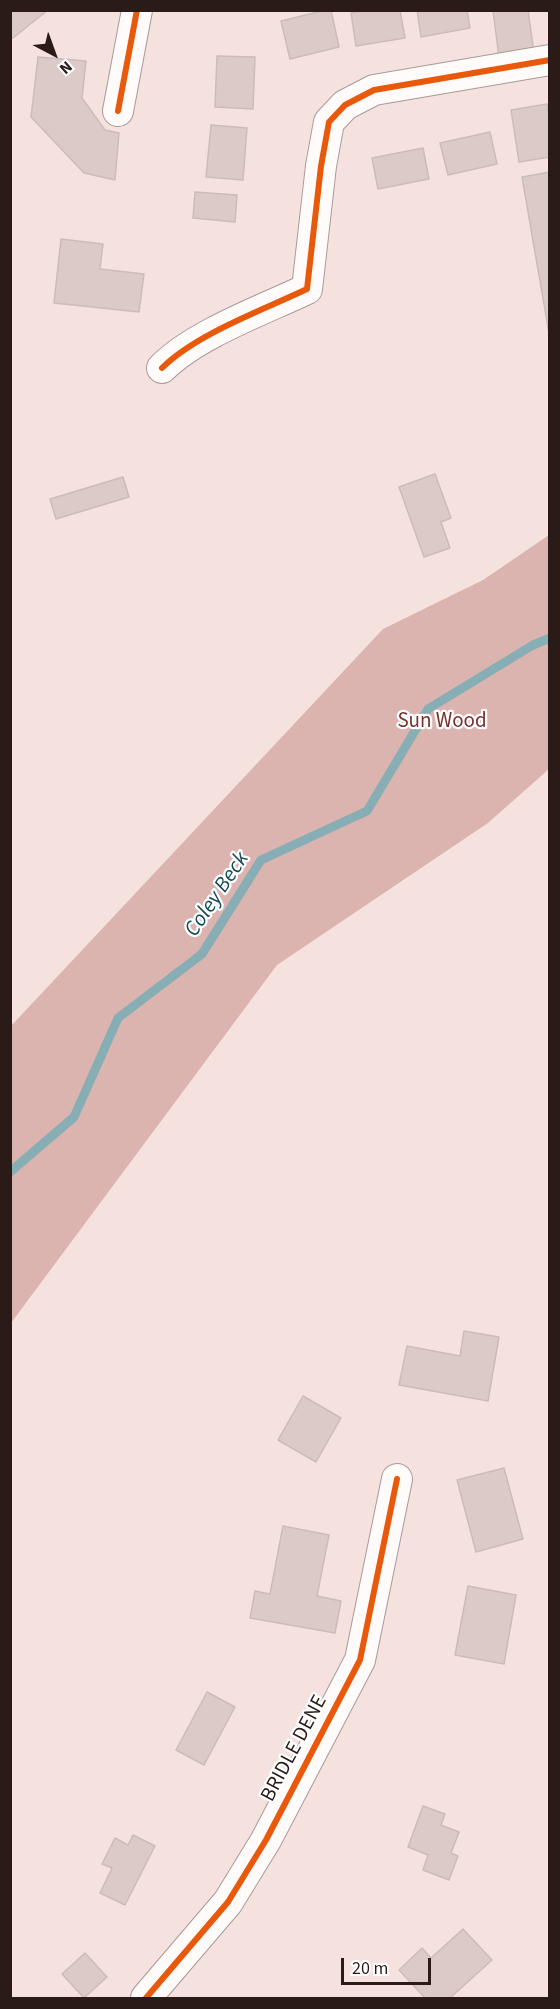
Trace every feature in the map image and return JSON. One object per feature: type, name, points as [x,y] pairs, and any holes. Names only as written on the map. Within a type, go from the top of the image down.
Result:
[{"type":"street","points":[[118,111],[138,10]]},
{"type":"street","points":[[162,368],[199,340],[307,289],[321,166],[329,122],[345,105],[374,90],[549,60]]},
{"type":"street","name":"BRIDLE DENE","points":[[146,1998],[228,1902],[266,1840],[360,1660],[397,1479]]},
{"type":"green space","name":"Sun Wood","points":[[549,535],[549,769],[488,823],[277,965],[11,1323],[11,1026],[383,629],[483,580]]},
{"type":"building","points":[[10,10],[48,10],[10,38]]},
{"type":"building","points":[[331,10],[339,47],[290,59],[281,21]]},
{"type":"building","points":[[366,10],[400,10],[405,38],[356,46],[351,13]]},
{"type":"building","points":[[417,10],[467,10],[470,28],[421,37]]},
{"type":"building","points":[[493,10],[528,10],[534,53],[499,58]]},
{"type":"building","points":[[217,56],[255,57],[253,109],[215,107]]},
{"type":"building","points":[[38,57],[86,61],[82,98],[105,130],[119,133],[115,180],[84,173],[31,117]]},
{"type":"building","points":[[547,104],[550,122],[550,157],[519,162],[511,110]]},
{"type":"building","points":[[211,125],[247,128],[243,180],[206,177]]},
{"type":"building","points":[[490,132],[497,164],[448,175],[440,143]]},
{"type":"building","points":[[423,148],[429,179],[378,189],[372,158]]},
{"type":"building","points":[[550,172],[550,339],[522,177]]},
{"type":"building","points":[[195,192],[237,195],[235,222],[193,218]]},
{"type":"building","points":[[61,239],[103,244],[100,269],[144,274],[139,312],[54,303]]},
{"type":"building","points":[[435,474],[451,518],[441,522],[450,548],[424,557],[399,487]]},
{"type":"building","points":[[123,477],[129,497],[56,519],[50,499]]},
{"type":"building","points":[[464,1331],[499,1337],[488,1401],[399,1385],[407,1346],[460,1356]]},
{"type":"building","points":[[303,1396],[341,1418],[316,1462],[278,1440]]},
{"type":"building","points":[[504,1468],[523,1539],[476,1552],[457,1480]]},
{"type":"building","points":[[283,1526],[329,1535],[317,1596],[341,1601],[335,1633],[250,1618],[255,1591],[270,1594]]},
{"type":"building","points":[[468,1586],[516,1595],[504,1664],[455,1655]]},
{"type":"building","points":[[207,1692],[235,1707],[204,1765],[176,1750]]},
{"type":"building","points":[[423,1806],[445,1814],[441,1825],[459,1832],[451,1853],[458,1856],[449,1880],[423,1870],[428,1855],[408,1847]]},
{"type":"building","points":[[133,1835],[155,1846],[125,1905],[100,1893],[112,1868],[102,1864],[115,1838],[128,1845]]},
{"type":"building","points":[[463,1929],[492,1960],[450,1998],[425,1998],[399,1970],[422,1948],[431,1958]]},
{"type":"building","points":[[85,1953],[107,1977],[84,1998],[62,1974]]},
{"type":"waterway","name":"Coley Beck","points":[[10,1172],[74,1117],[118,1018],[202,954],[261,860],[367,811],[428,709],[533,645],[550,638]]},
{"type":"cycle path","points":[[118,111],[137,10]]},
{"type":"cycle path","points":[[162,368],[193,344],[211,334],[307,289],[321,166],[329,122],[345,105],[374,90],[550,60]]},
{"type":"cycle path","points":[[146,1998],[228,1902],[266,1840],[360,1660],[397,1479]]}]
